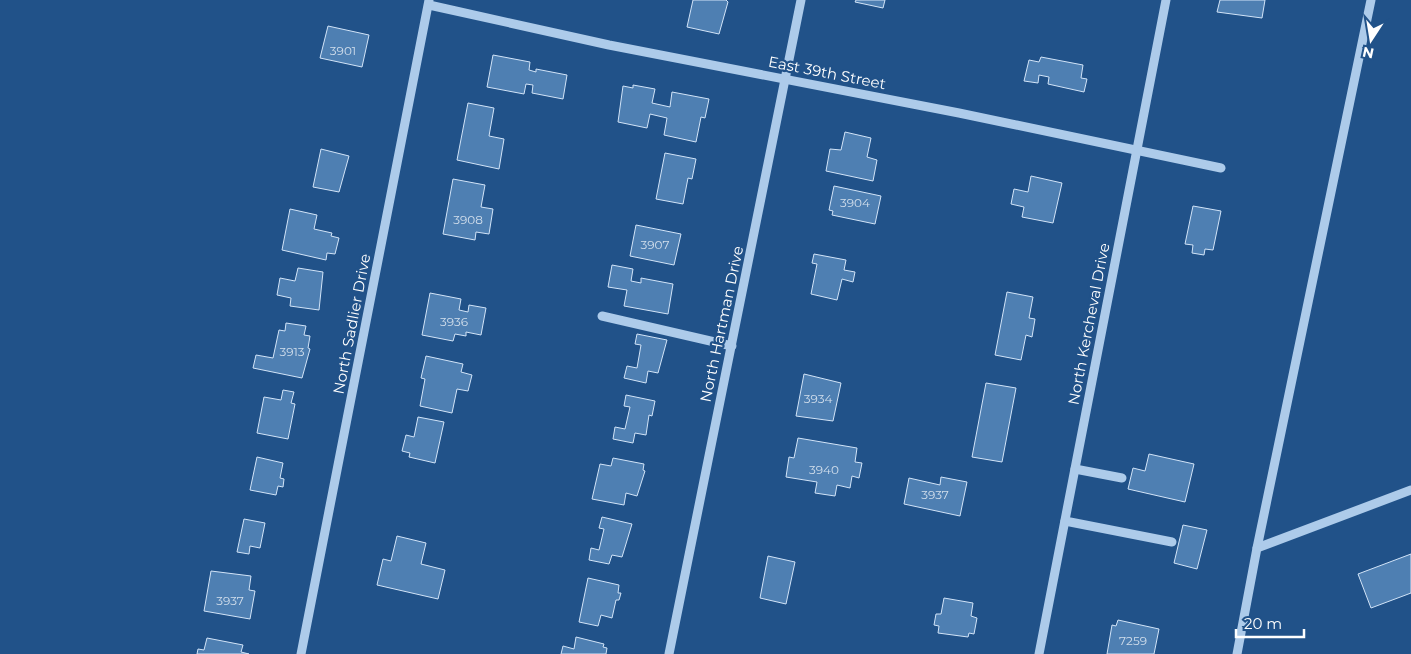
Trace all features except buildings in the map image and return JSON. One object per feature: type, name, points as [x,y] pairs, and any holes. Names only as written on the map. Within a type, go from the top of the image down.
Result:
[{"type":"street","name":"North Hartman Drive","points":[[669,654],[801,0]]},
{"type":"street","name":"North Kercheval Drive","points":[[1039,654],[1166,0]]},
{"type":"street","points":[[1237,654],[1257,548],[1371,0]]},
{"type":"street","name":"East 39th Street","points":[[429,2],[608,45],[1137,149],[1220,168]]},
{"type":"street","name":"North Sadlier Drive","points":[[301,654],[429,2]]},
{"type":"street","points":[[602,316],[732,346]]},
{"type":"street","points":[[1075,469],[1122,478]]},
{"type":"street","points":[[1257,548],[1411,490]]},
{"type":"street","points":[[1065,521],[1172,542]]}]
